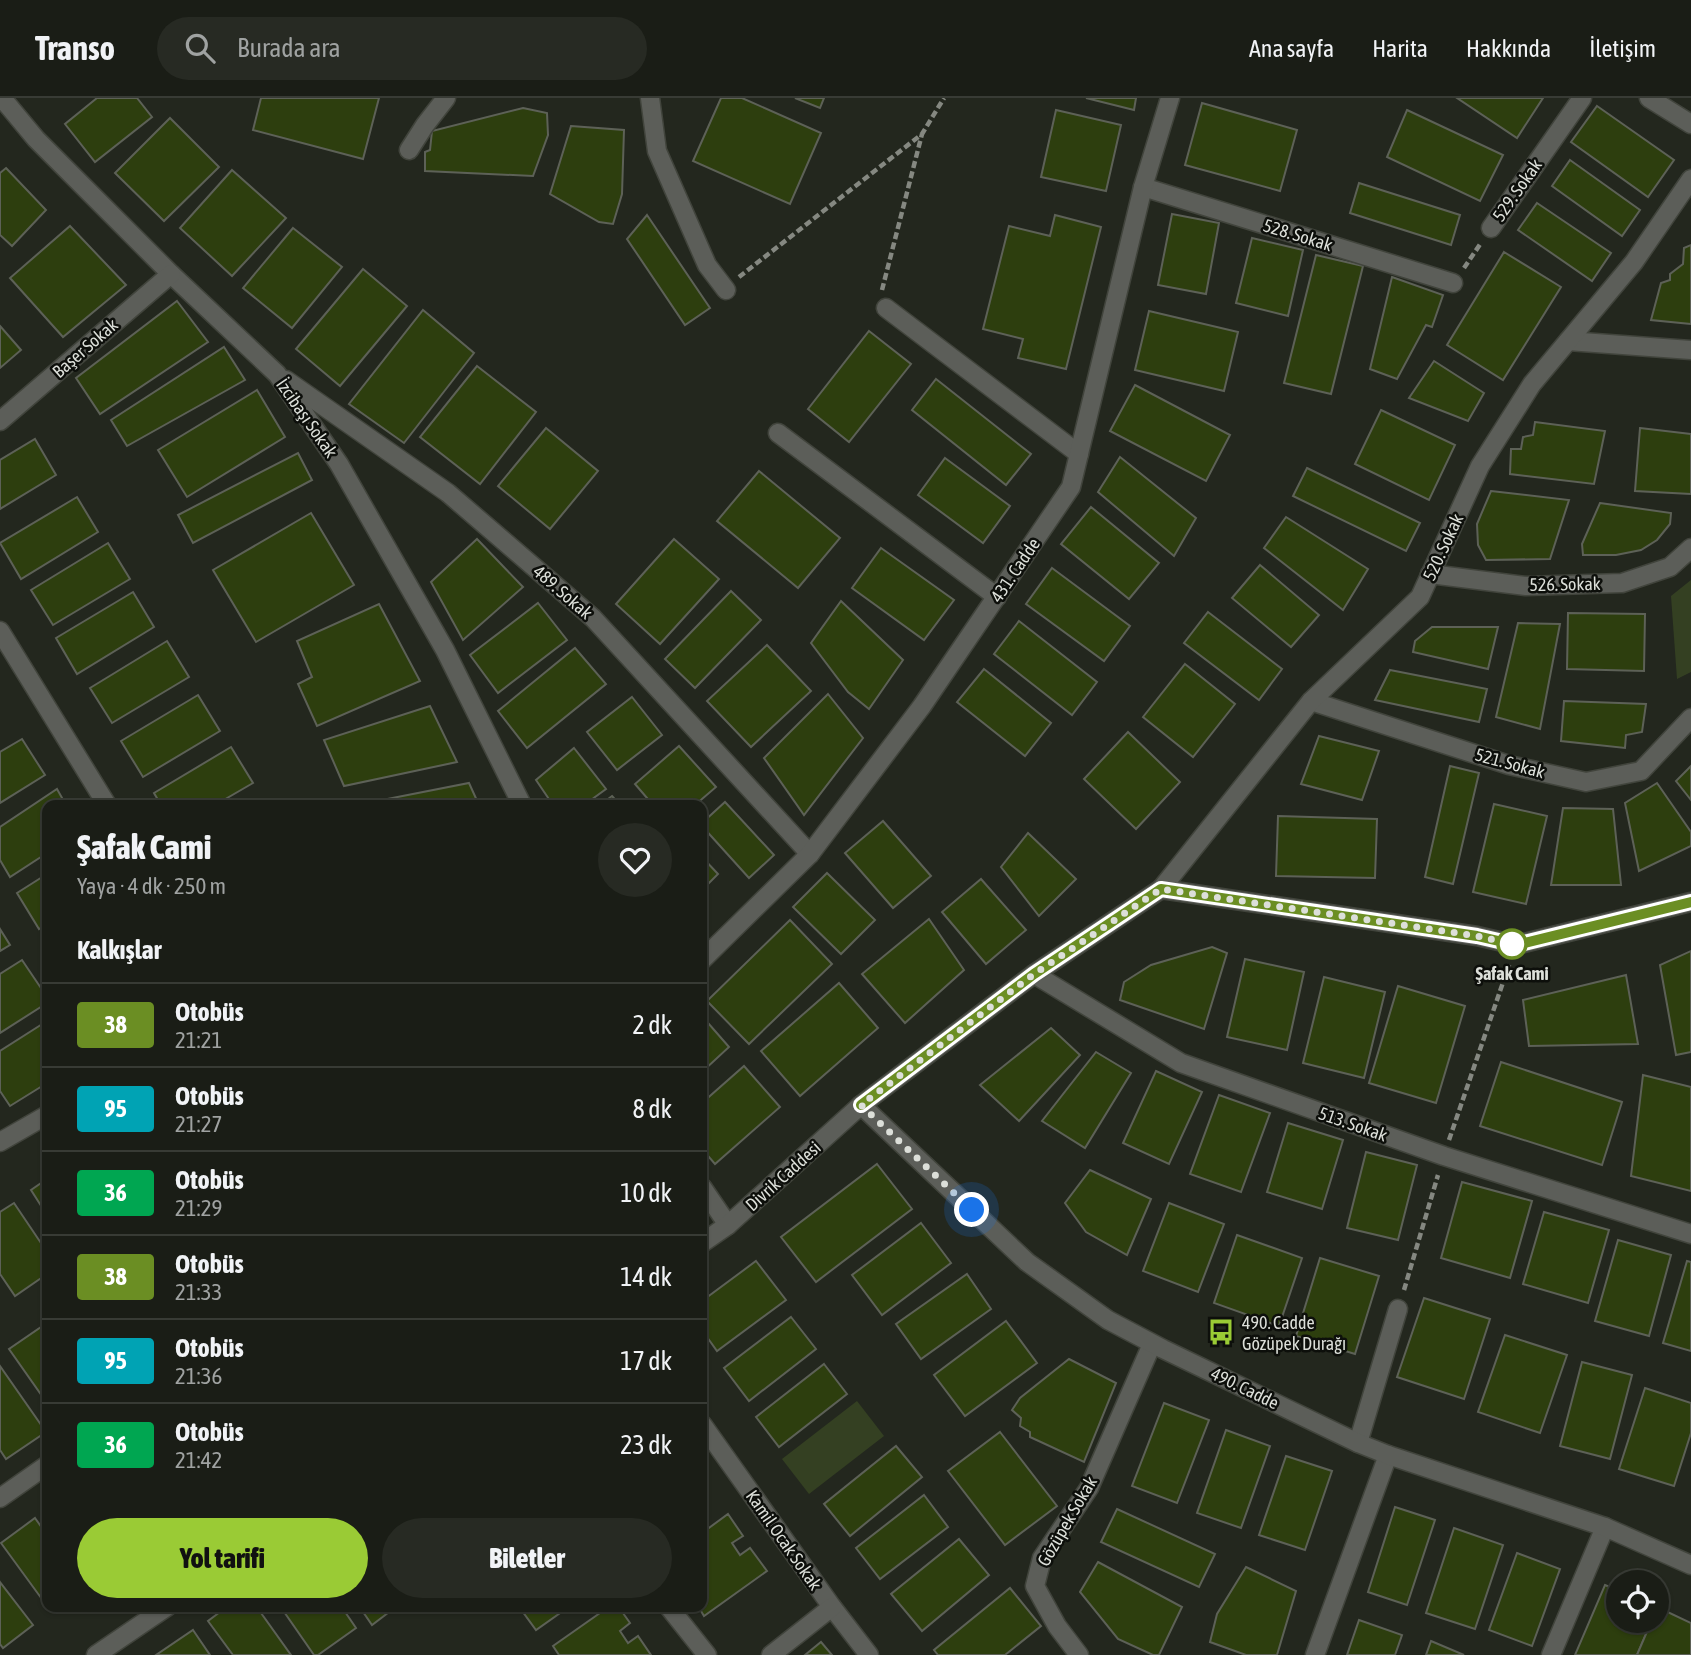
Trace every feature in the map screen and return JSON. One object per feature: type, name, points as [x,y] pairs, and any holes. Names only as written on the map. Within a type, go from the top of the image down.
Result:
[{"type":"street","name":"İzcibaşı Sokak","points":[[2,98],[36,139],[171,275],[277,374],[339,464],[445,650],[520,800]]},
{"type":"street","points":[[409,150],[446,98]]},
{"type":"street","points":[[649,98],[657,151],[707,265],[726,290]]},
{"type":"street","name":"431. Cadde","points":[[707,955],[810,854],[922,706],[1071,487],[1143,187],[1170,98]]},
{"type":"street","name":"529. Sokak","points":[[1491,228],[1581,98]]},
{"type":"street","points":[[1649,98],[1691,124]]},
{"type":"street","name":"520. Sokak","points":[[1034,974],[1161,889],[1311,701],[1420,597],[1480,466],[1532,384],[1634,262],[1691,178]]},
{"type":"street","name":"528. Sokak","points":[[1143,187],[1453,283]]},
{"type":"street","name":"Başer Sokak","points":[[0,421],[171,275]]},
{"type":"street","points":[[886,308],[1079,454]]},
{"type":"street","points":[[1568,341],[1691,350]]},
{"type":"street","name":"489. Sokak","points":[[277,374],[448,493],[593,618],[810,854]]},
{"type":"street","points":[[778,433],[997,597]]},
{"type":"street","name":"526. Sokak","points":[[1430,574],[1526,586],[1622,583],[1670,567],[1691,548]]},
{"type":"street","points":[[0,631],[104,800]]},
{"type":"street","name":"521. Sokak","points":[[1311,701],[1509,765],[1586,782],[1641,771],[1691,718]]},
{"type":"street","points":[[1161,889],[1477,936],[1516,945],[1691,902]]},
{"type":"street","name":"Divrik Caddesi","points":[[707,1240],[728,1225],[861,1105],[1034,974]]},
{"type":"street","name":"513. Sokak","points":[[1034,974],[1181,1063],[1444,1156],[1691,1234]]},
{"type":"street","name":"490. Cadde","points":[[861,1105],[1027,1262],[1108,1320],[1152,1344],[1358,1443],[1605,1527],[1691,1565]]},
{"type":"street","points":[[0,1142],[42,1118]]},
{"type":"street","points":[[707,1194],[728,1225]]},
{"type":"street","points":[[1358,1443],[1398,1309]]},
{"type":"street","name":"Gözüpek Sokak","points":[[1079,1655],[1057,1626],[1035,1586],[1042,1558],[1089,1488],[1152,1344]]},
{"type":"street","name":"Kamil Ocak Sokak","points":[[707,1431],[869,1655]]},
{"type":"street","points":[[1315,1655],[1388,1455]]},
{"type":"street","points":[[0,1498],[42,1469]]},
{"type":"street","points":[[1551,1655],[1605,1527]]},
{"type":"street","points":[[771,1655],[832,1607]]},
{"type":"street","points":[[96,1655],[159,1612]]},
{"type":"street","points":[[673,1612],[706,1655]]},
{"type":"path","points":[[886,308],[881,293],[922,134],[944,98]]},
{"type":"path","points":[[726,290],[750,267],[922,134]]},
{"type":"path","name":"529. Sokak","points":[[1453,283],[1491,228]]},
{"type":"path","points":[[1398,1309],[1444,1156],[1516,945]]},
{"type":"green space","points":[[1691,580],[1691,672],[1677,679],[1671,596]]},
{"type":"green space","points":[[857,1401],[884,1436],[809,1494],[782,1459]]},
{"type":"building","points":[[97,98],[137,98],[152,117],[95,162],[65,124]]},
{"type":"building","points":[[261,98],[379,98],[363,159],[253,130]]},
{"type":"building","points":[[721,98],[742,98],[821,133],[790,204],[693,161]]},
{"type":"building","points":[[795,98],[824,98],[820,108]]},
{"type":"building","points":[[1086,98],[1136,98],[1134,110]]},
{"type":"building","points":[[1457,98],[1543,98],[1517,138]]},
{"type":"building","points":[[1202,103],[1297,130],[1280,191],[1185,165]]},
{"type":"building","points":[[1597,106],[1674,160],[1648,197],[1571,142]]},
{"type":"building","points":[[523,108],[547,113],[548,135],[533,176],[425,171],[425,152],[430,150],[432,131]]},
{"type":"building","points":[[1056,110],[1121,125],[1106,191],[1041,177]]},
{"type":"building","points":[[1407,110],[1503,155],[1480,201],[1387,157]]},
{"type":"building","points":[[170,118],[219,167],[164,221],[115,173]]},
{"type":"building","points":[[571,126],[624,130],[622,194],[613,224],[599,222],[550,194]]},
{"type":"building","points":[[1570,160],[1640,210],[1622,236],[1552,186]]},
{"type":"building","points":[[6,168],[46,210],[12,246],[0,235],[0,173]]},
{"type":"building","points":[[232,170],[286,218],[232,276],[180,228]]},
{"type":"building","points":[[1359,183],[1460,215],[1451,245],[1350,213]]},
{"type":"building","points":[[1537,203],[1611,253],[1592,281],[1518,230]]},
{"type":"building","points":[[1172,214],[1219,223],[1206,294],[1158,285]]},
{"type":"building","points":[[647,215],[710,308],[685,325],[627,239]]},
{"type":"building","points":[[1055,215],[1101,227],[1066,369],[1018,358],[1023,339],[983,329],[1009,226],[1050,236]]},
{"type":"building","points":[[70,226],[126,285],[63,337],[10,278]]},
{"type":"building","points":[[293,228],[342,267],[292,328],[243,288]]},
{"type":"building","points":[[1252,238],[1303,250],[1288,316],[1236,303]]},
{"type":"building","points":[[1691,245],[1691,324],[1651,320],[1661,283],[1670,280],[1670,274],[1683,264],[1684,248]]},
{"type":"building","points":[[1504,252],[1561,287],[1503,380],[1447,345]]},
{"type":"building","points":[[1316,255],[1363,266],[1331,394],[1284,383]]},
{"type":"building","points":[[363,269],[407,306],[340,386],[296,349]]},
{"type":"building","points":[[1392,277],[1443,295],[1432,327],[1426,325],[1397,379],[1370,369]]},
{"type":"building","points":[[177,301],[208,342],[100,414],[76,378]]},
{"type":"building","points":[[423,310],[474,353],[404,443],[349,404]]},
{"type":"building","points":[[1149,311],[1238,332],[1224,391],[1135,370]]},
{"type":"building","points":[[0,326],[21,350],[0,368]]},
{"type":"building","points":[[869,331],[911,364],[849,442],[808,409]]},
{"type":"building","points":[[224,347],[245,380],[127,446],[111,420]]},
{"type":"building","points":[[1434,361],[1484,393],[1468,421],[1409,398]]},
{"type":"building","points":[[477,366],[536,412],[480,484],[420,437]]},
{"type":"building","points":[[936,379],[1031,454],[1006,485],[912,410]]},
{"type":"building","points":[[1135,385],[1230,435],[1206,481],[1110,431]]},
{"type":"building","points":[[257,390],[285,437],[187,497],[158,450]]},
{"type":"building","points":[[1381,410],[1455,445],[1429,500],[1355,464]]},
{"type":"building","points":[[1535,422],[1605,431],[1594,484],[1510,474],[1511,449],[1521,449],[1523,437],[1533,435]]},
{"type":"building","points":[[546,428],[598,471],[550,529],[498,486]]},
{"type":"building","points":[[1640,428],[1691,434],[1691,494],[1635,491]]},
{"type":"building","points":[[35,439],[56,475],[0,509],[0,460]]},
{"type":"building","points":[[298,453],[312,480],[193,543],[178,515]]},
{"type":"building","points":[[1120,457],[1196,518],[1174,556],[1098,492]]},
{"type":"building","points":[[945,458],[1010,506],[983,543],[918,495]]},
{"type":"building","points":[[1307,468],[1420,523],[1406,551],[1293,496]]},
{"type":"building","points":[[759,471],[840,538],[798,588],[717,521]]},
{"type":"building","points":[[1491,491],[1569,500],[1550,559],[1486,560],[1478,545],[1477,524]]},
{"type":"building","points":[[77,497],[98,532],[21,579],[0,543]]},
{"type":"building","points":[[1600,503],[1671,513],[1670,524],[1657,540],[1641,550],[1616,555],[1583,555],[1582,544]]},
{"type":"building","points":[[1091,507],[1159,563],[1129,599],[1061,544]]},
{"type":"building","points":[[311,513],[354,585],[256,642],[213,570]]},
{"type":"building","points":[[1286,517],[1368,569],[1343,610],[1264,548]]},
{"type":"building","points":[[477,539],[523,587],[463,640],[431,582]]},
{"type":"building","points":[[674,539],[719,579],[660,644],[616,604]]},
{"type":"building","points":[[108,543],[130,579],[53,625],[31,590]]},
{"type":"building","points":[[881,548],[954,600],[924,640],[852,588]]},
{"type":"building","points":[[1260,565],[1319,615],[1291,647],[1232,598]]},
{"type":"building","points":[[1052,568],[1130,626],[1104,661],[1026,604]]},
{"type":"building","points":[[731,591],[761,620],[695,688],[665,659]]},
{"type":"building","points":[[133,592],[154,627],[77,674],[56,638]]},
{"type":"building","points":[[841,601],[903,660],[869,709],[848,692],[811,643]]},
{"type":"building","points":[[538,603],[567,640],[498,693],[470,655]]},
{"type":"building","points":[[379,604],[420,681],[317,726],[298,684],[312,677],[297,641]]},
{"type":"building","points":[[1208,612],[1282,669],[1259,700],[1184,643]]},
{"type":"building","points":[[1568,613],[1645,614],[1644,671],[1567,669]]},
{"type":"building","points":[[1019,621],[1097,682],[1072,715],[994,654]]},
{"type":"building","points":[[1518,623],[1560,624],[1540,729],[1496,717]]},
{"type":"building","points":[[1432,627],[1498,627],[1488,669],[1413,652],[1415,641]]},
{"type":"building","points":[[167,641],[189,677],[112,723],[90,688]]},
{"type":"building","points":[[767,645],[811,691],[751,747],[707,701]]},
{"type":"building","points":[[575,648],[606,684],[527,748],[498,711]]},
{"type":"building","points":[[1185,664],[1235,704],[1193,757],[1143,717]]},
{"type":"building","points":[[984,669],[1051,723],[1025,756],[957,702]]},
{"type":"building","points":[[1390,670],[1487,689],[1479,722],[1375,700]]},
{"type":"building","points":[[828,694],[863,738],[804,815],[764,758]]},
{"type":"building","points":[[198,695],[220,731],[143,777],[121,741]]},
{"type":"building","points":[[632,697],[662,735],[617,770],[587,732]]},
{"type":"building","points":[[1564,701],[1646,704],[1642,732],[1626,735],[1625,748],[1561,741]]},
{"type":"building","points":[[430,706],[457,762],[344,786],[324,740]]},
{"type":"building","points":[[1128,732],[1180,782],[1136,829],[1084,779]]},
{"type":"building","points":[[1319,736],[1379,751],[1362,800],[1301,784]]},
{"type":"building","points":[[22,739],[45,775],[0,803],[0,752]]},
{"type":"building","points":[[679,746],[716,787],[701,800],[649,800],[635,784]]},
{"type":"building","points":[[231,747],[253,783],[224,800],[158,800],[154,793]]},
{"type":"building","points":[[574,748],[606,789],[591,800],[550,800],[536,780]]},
{"type":"building","points":[[1450,766],[1479,773],[1453,884],[1425,877]]},
{"type":"building","points":[[1691,766],[1691,800],[1676,781]]},
{"type":"building","points":[[469,783],[477,800],[382,800]]},
{"type":"building","points":[[1657,783],[1691,832],[1691,846],[1639,871],[1625,803]]},
{"type":"building","points":[[57,789],[63,800],[42,800],[42,856],[10,877],[0,860],[0,827]]},
{"type":"building","points":[[725,802],[774,855],[749,878],[707,832],[707,818]]},
{"type":"building","points":[[1494,804],[1547,816],[1526,904],[1473,892]]},
{"type":"building","points":[[1563,808],[1613,809],[1621,885],[1551,885]]},
{"type":"building","points":[[1278,816],[1377,819],[1375,878],[1276,876]]},
{"type":"building","points":[[883,821],[931,876],[893,908],[845,853]]},
{"type":"building","points":[[1028,833],[1076,879],[1039,916],[1001,867]]},
{"type":"building","points":[[707,862],[718,874],[707,885]]},
{"type":"building","points":[[827,873],[875,920],[841,954],[793,907]]},
{"type":"building","points":[[42,877],[42,927],[39,929],[17,893]]},
{"type":"building","points":[[981,879],[1026,930],[986,964],[942,912]]},
{"type":"building","points":[[929,919],[964,970],[905,1023],[862,974]]},
{"type":"building","points":[[790,920],[832,964],[749,1044],[707,1001]]},
{"type":"building","points":[[0,929],[10,945],[0,951]]},
{"type":"building","points":[[1212,947],[1227,953],[1204,1029],[1120,1000],[1124,982],[1151,965]]},
{"type":"building","points":[[1691,951],[1691,1052],[1676,1055],[1660,965]]},
{"type":"building","points":[[1245,959],[1304,972],[1287,1050],[1227,1037]]},
{"type":"building","points":[[22,960],[42,990],[42,1006],[0,1033],[0,974]]},
{"type":"building","points":[[1626,975],[1638,1044],[1529,1046],[1523,1000]]},
{"type":"building","points":[[1324,977],[1385,992],[1364,1078],[1303,1063]]},
{"type":"building","points":[[839,983],[878,1028],[800,1096],[761,1051]]},
{"type":"building","points":[[1398,986],[1465,1006],[1436,1103],[1369,1083]]},
{"type":"building","points":[[707,1022],[729,1047],[707,1067]]},
{"type":"building","points":[[42,1024],[42,1086],[10,1106],[0,1091],[0,1051]]},
{"type":"building","points":[[1051,1028],[1080,1055],[1019,1121],[980,1085]]},
{"type":"building","points":[[1096,1052],[1131,1073],[1085,1148],[1042,1121]]},
{"type":"building","points":[[1501,1062],[1622,1102],[1602,1165],[1480,1126]]},
{"type":"building","points":[[744,1066],[780,1107],[715,1164],[707,1155],[707,1099]]},
{"type":"building","points":[[1156,1071],[1202,1092],[1169,1164],[1123,1143]]},
{"type":"building","points":[[1643,1075],[1691,1087],[1691,1191],[1631,1176]]},
{"type":"building","points":[[1219,1095],[1270,1113],[1241,1192],[1190,1174]]},
{"type":"building","points":[[1288,1123],[1343,1140],[1322,1209],[1267,1192]]},
{"type":"building","points":[[1366,1152],[1417,1165],[1398,1240],[1347,1228]]},
{"type":"building","points":[[877,1164],[912,1209],[816,1282],[781,1237]]},
{"type":"building","points":[[1090,1170],[1151,1199],[1127,1255],[1086,1232],[1065,1203]]},
{"type":"building","points":[[42,1182],[42,1207],[31,1190]]},
{"type":"building","points":[[1462,1182],[1532,1201],[1510,1278],[1441,1258]]},
{"type":"building","points":[[14,1203],[42,1245],[42,1277],[15,1296],[0,1274],[0,1212]]},
{"type":"building","points":[[1169,1203],[1224,1224],[1198,1292],[1143,1271]]},
{"type":"building","points":[[1544,1212],[1609,1230],[1588,1303],[1523,1284]]},
{"type":"building","points":[[921,1223],[951,1263],[882,1315],[852,1275]]},
{"type":"building","points":[[1237,1235],[1302,1258],[1279,1326],[1214,1303]]},
{"type":"building","points":[[1618,1240],[1671,1255],[1649,1336],[1595,1321]]},
{"type":"building","points":[[1320,1258],[1379,1276],[1355,1354],[1296,1336]]},
{"type":"building","points":[[756,1261],[786,1300],[717,1351],[707,1337],[707,1297]]},
{"type":"building","points":[[1687,1261],[1691,1262],[1691,1351],[1663,1343]]},
{"type":"building","points":[[967,1274],[991,1309],[921,1359],[896,1324]]},
{"type":"building","points":[[1424,1298],[1490,1319],[1464,1399],[1397,1377]]},
{"type":"building","points":[[791,1317],[816,1349],[749,1401],[724,1368]]},
{"type":"building","points":[[1006,1321],[1037,1363],[965,1416],[934,1375]]},
{"type":"building","points":[[42,1326],[42,1396],[9,1349]]},
{"type":"building","points":[[1505,1335],[1567,1355],[1540,1433],[1478,1412]]},
{"type":"building","points":[[1069,1359],[1116,1383],[1084,1462],[1030,1437],[1030,1432],[1020,1426],[1021,1418],[1012,1410],[1020,1398]]},
{"type":"building","points":[[1582,1362],[1632,1375],[1610,1459],[1560,1446]]},
{"type":"building","points":[[824,1364],[847,1394],[779,1447],[756,1417]]},
{"type":"building","points":[[0,1366],[42,1426],[42,1435],[6,1459],[0,1450]]},
{"type":"building","points":[[1645,1388],[1691,1403],[1691,1433],[1674,1486],[1619,1469]]},
{"type":"building","points":[[1164,1403],[1209,1420],[1177,1503],[1132,1486]]},
{"type":"building","points":[[1226,1430],[1270,1446],[1241,1528],[1197,1513]]},
{"type":"building","points":[[1000,1432],[1057,1506],[1005,1545],[948,1471]]},
{"type":"building","points":[[896,1446],[922,1477],[850,1536],[824,1504]]},
{"type":"building","points":[[1286,1456],[1332,1471],[1305,1550],[1259,1535]]},
{"type":"building","points":[[924,1495],[948,1527],[880,1579],[856,1548]]},
{"type":"building","points":[[1395,1507],[1435,1520],[1407,1605],[1368,1592]]},
{"type":"building","points":[[1117,1509],[1215,1554],[1199,1587],[1101,1542]]},
{"type":"building","points":[[728,1514],[743,1536],[732,1543],[740,1555],[750,1548],[767,1571],[704,1616],[702,1612],[707,1612],[707,1529]]},
{"type":"building","points":[[35,1518],[42,1528],[42,1599],[1,1543]]},
{"type":"building","points":[[1454,1528],[1503,1545],[1475,1629],[1426,1613]]},
{"type":"building","points":[[959,1539],[989,1575],[922,1631],[891,1594]]},
{"type":"building","points":[[1517,1553],[1560,1569],[1532,1646],[1489,1630]]},
{"type":"building","points":[[1098,1562],[1182,1607],[1159,1655],[1153,1655],[1118,1639],[1080,1592]]},
{"type":"building","points":[[1246,1567],[1296,1591],[1277,1655],[1246,1655],[1210,1642],[1217,1614]]},
{"type":"building","points":[[0,1582],[33,1625],[3,1648],[0,1644]]},
{"type":"building","points":[[1606,1585],[1606,1633],[1646,1633],[1637,1655],[1575,1655]]},
{"type":"building","points":[[1010,1588],[1041,1626],[1005,1655],[938,1655],[934,1650]]},
{"type":"building","points":[[220,1612],[260,1612],[291,1655],[233,1655],[208,1621]]},
{"type":"building","points":[[284,1612],[345,1612],[356,1628],[318,1655],[314,1655]]},
{"type":"building","points":[[363,1612],[389,1612],[372,1625]]},
{"type":"building","points":[[523,1612],[562,1612],[536,1630]]},
{"type":"building","points":[[601,1612],[622,1612],[630,1623],[620,1631],[628,1643],[638,1636],[651,1655],[559,1655],[553,1646]]},
{"type":"building","points":[[1669,1613],[1691,1623],[1691,1655],[1637,1655],[1646,1633],[1669,1633]]},
{"type":"building","points":[[1359,1620],[1402,1635],[1395,1655],[1347,1655]]},
{"type":"building","points":[[193,1630],[210,1655],[156,1655]]},
{"type":"building","points":[[1431,1641],[1464,1655],[1426,1655]]},
{"type":"building","points":[[821,1642],[832,1655],[805,1655]]},
{"type":"bus line","name":"38","points":[[861,1105],[1034,974],[1161,889],[1477,936],[1516,945],[1691,902]]},
{"type":"place","name":"Şafak Cami","points":[[1512,944]]},
{"type":"place","name":"490. Cadde Gözüpek Durağı","points":[[1221,1332]]},
{"type":"route","points":[[972,1210],[861,1105],[1034,974],[1161,889],[1477,936],[1516,945],[1512,944]]}]
